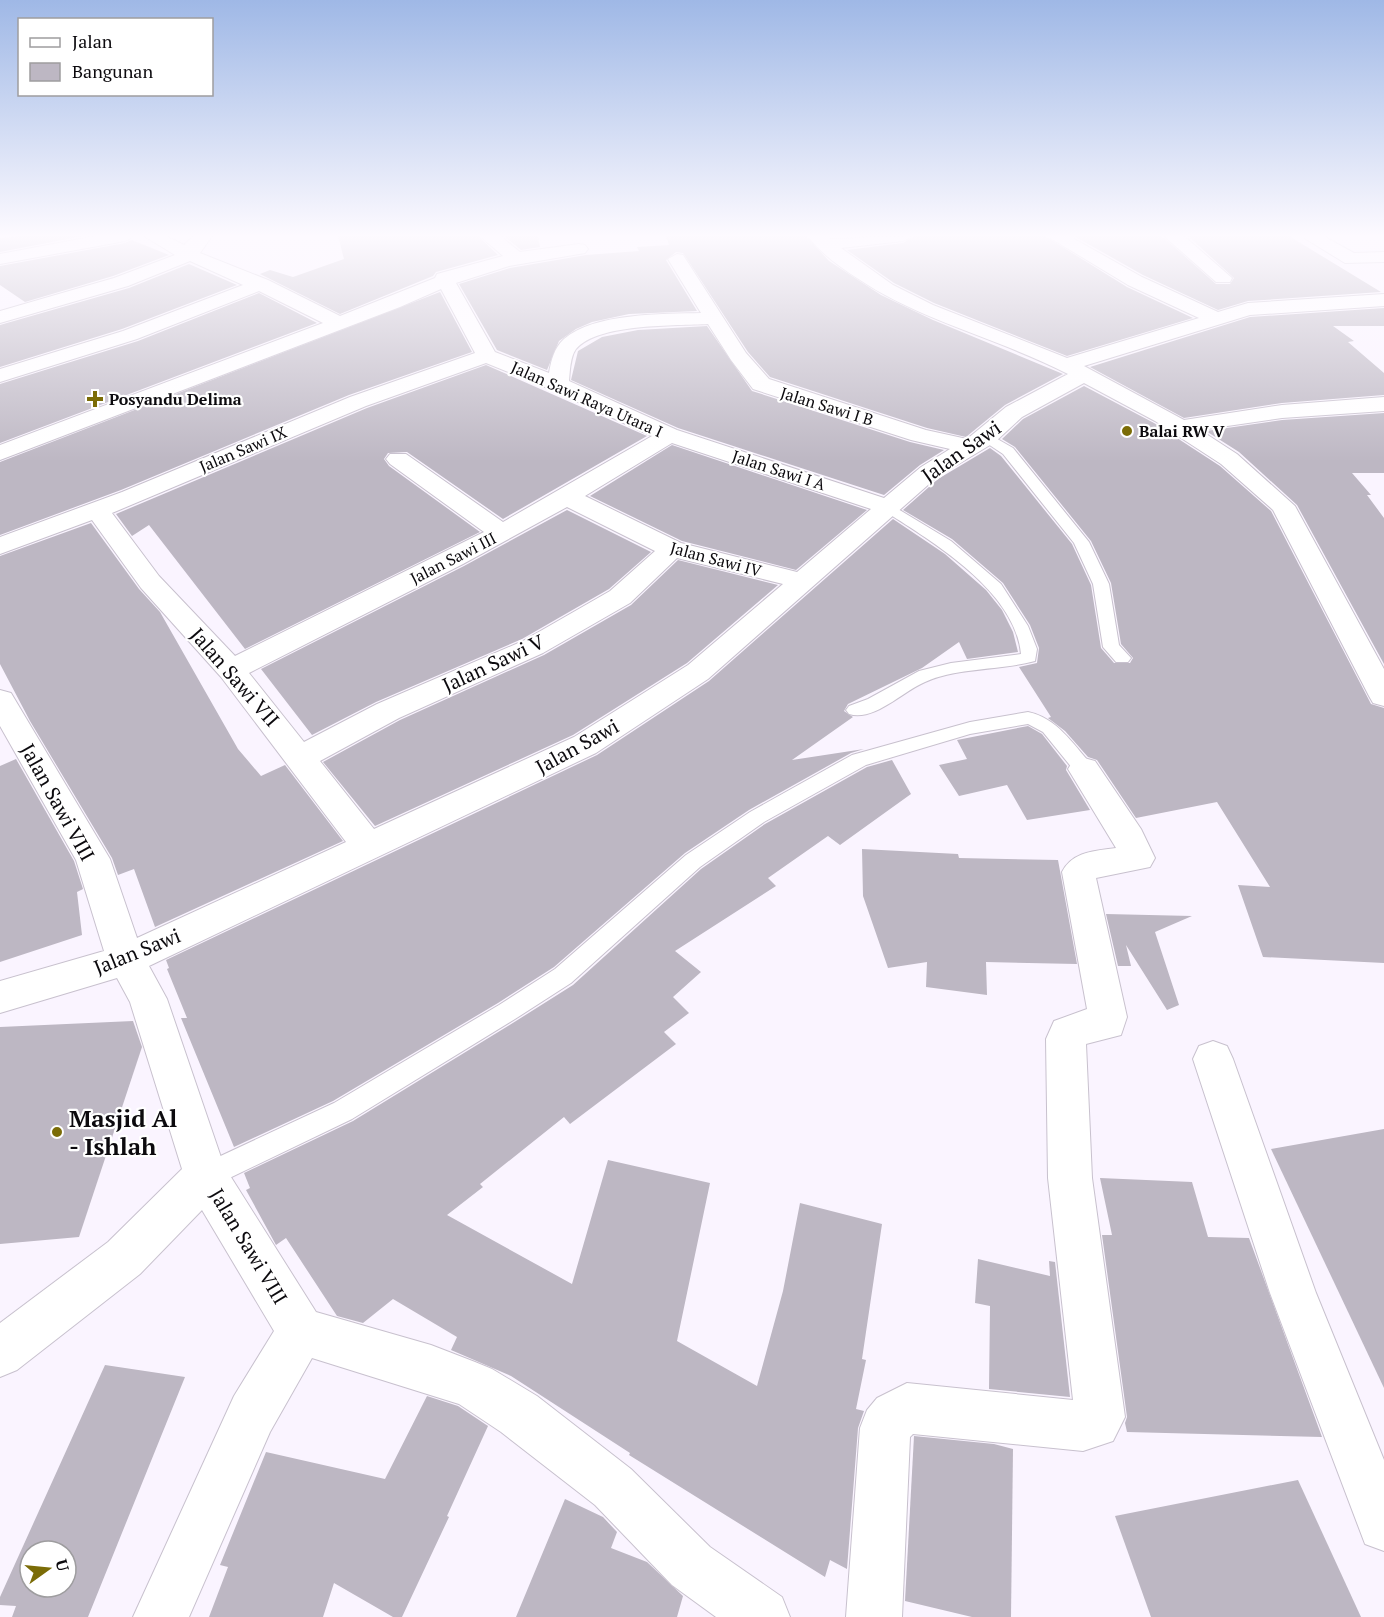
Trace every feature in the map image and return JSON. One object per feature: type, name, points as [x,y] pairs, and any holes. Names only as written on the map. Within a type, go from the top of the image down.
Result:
[{"type":"street","points":[[0,317],[19,311]]},
{"type":"street","points":[[0,376],[130,335],[190,311]]},
{"type":"street","points":[[320,311],[338,322]]},
{"type":"street","points":[[0,453],[369,311]]},
{"type":"street","name":"Jalan Sawi Raya Utara I","points":[[462,311],[487,356],[558,384],[669,435]]},
{"type":"street","name":"Jalan Sawi I B","points":[[710,311],[738,356],[761,384],[919,435],[978,442]]},
{"type":"street","points":[[932,311],[1075,370],[1180,427],[1229,459],[1283,506],[1297,529],[1326,591],[1371,653],[1384,696]]},
{"type":"street","points":[[1201,311],[1217,319]]},
{"type":"street","name":"Jalan Sawi","points":[[0,997],[126,960],[370,848],[585,745],[698,672],[929,472],[978,442],[1014,412],[1075,370],[1217,319],[1247,311]]},
{"type":"street","points":[[558,384],[562,356],[568,345],[578,337],[626,324],[714,318]]},
{"type":"street","name":"Jalan Sawi IX","points":[[0,546],[96,509],[340,406],[410,379],[487,356]]},
{"type":"street","points":[[1180,427],[1232,417],[1344,405],[1384,404]]},
{"type":"street","name":"Jalan Sawi III","points":[[231,670],[568,498],[669,435]]},
{"type":"street","name":"Jalan Sawi I A","points":[[669,435],[888,507]]},
{"type":"street","points":[[398,459],[502,533]]},
{"type":"street","name":"Jalan Sawi IV","points":[[568,498],[672,549],[801,581]]},
{"type":"street","name":"Jalan Sawi VII","points":[[96,509],[150,582],[231,670],[302,757],[370,848]]},
{"type":"street","name":"Jalan Sawi V","points":[[302,757],[388,711],[533,647],[571,626],[620,597],[672,549]]},
{"type":"street","name":"Jalan Sawi VIII","points":[[0,700],[93,859],[126,960],[148,999],[206,1176],[301,1331]]},
{"type":"street","points":[[874,1617],[885,1428],[895,1416],[907,1408],[1083,1426],[1095,1423],[1100,1417],[1070,1178],[1066,1039],[1068,1033],[1074,1029],[1102,1025],[1107,1023],[1108,1017],[1079,872],[1088,866],[1138,858],[1129,838],[1084,769]]},
{"type":"street","points":[[1213,1059],[1293,1293],[1384,1525]]},
{"type":"street","points":[[0,1353],[124,1258],[206,1176]]},
{"type":"street","points":[[161,1617],[252,1414],[301,1331],[431,1369],[475,1386],[519,1414],[613,1486],[691,1566],[762,1617]]},
{"type":"lane","points":[[978,442],[1008,451],[1081,542],[1101,584],[1111,648],[1122,658]]},
{"type":"lane","points":[[855,710],[882,701],[922,676],[949,668],[1029,657],[1030,648],[1017,621],[982,571],[955,550],[888,507]]},
{"type":"lane","points":[[206,1176],[343,1111],[563,976],[693,861],[757,817],[859,760],[970,728],[1028,718],[1038,720],[1048,728],[1084,769]]},
{"type":"building","points":[[47,311],[168,311],[122,329],[0,367],[0,325]]},
{"type":"building","points":[[212,311],[295,311],[317,323],[0,443],[0,384],[138,341]]},
{"type":"building","points":[[390,311],[450,311],[472,352],[349,395],[121,490],[0,535],[0,462]]},
{"type":"building","points":[[475,311],[687,311],[629,314],[592,322],[576,329],[559,341],[547,370],[497,350]]},
{"type":"building","points":[[721,311],[915,311],[1063,374],[1005,405],[966,437],[927,428],[770,377],[748,352]]},
{"type":"building","points":[[955,311],[1179,311],[1193,318],[1067,356]]},
{"type":"building","points":[[1332,311],[1384,311],[1384,326],[1333,326],[1354,341],[1348,342],[1384,373],[1384,395],[1282,403],[1184,418],[1090,367],[1250,317]]},
{"type":"building","points":[[707,326],[752,391],[910,442],[944,450],[920,465],[884,495],[678,428],[571,380],[578,351],[602,337],[638,330]]},
{"type":"building","points":[[486,365],[647,436],[503,519],[407,452],[388,453],[384,459],[389,466],[480,532],[245,649],[149,525],[132,536],[116,514],[367,408]]},
{"type":"building","points":[[1084,386],[1154,423],[1220,466],[1271,511],[1371,704],[1384,708],[1384,963],[1263,957],[1238,885],[1270,887],[1217,802],[1136,818],[1097,760],[1088,757],[1065,731],[1048,718],[1051,717],[1019,667],[1037,663],[1039,648],[1030,625],[1003,583],[952,539],[903,510],[938,479],[990,448],[1001,456],[1072,544],[1091,585],[1101,648],[1114,663],[1130,663],[1133,658],[1121,644],[1111,583],[1091,541],[1015,447],[1002,439],[1023,419]]},
{"type":"building","points":[[1384,413],[1384,473],[1352,473],[1371,495],[1367,495],[1384,518],[1384,664],[1297,505],[1239,452],[1206,431],[1282,420]]},
{"type":"building","points":[[672,445],[867,510],[796,570],[682,541],[590,496]]},
{"type":"building","points":[[567,510],[651,552],[609,589],[522,639],[376,702],[312,735],[261,669],[464,566]]},
{"type":"building","points":[[893,519],[945,554],[986,590],[1002,610],[1013,632],[1018,652],[967,659],[959,642],[922,668],[848,704],[844,711],[853,717],[792,760],[864,749],[851,753],[749,810],[685,853],[554,967],[498,1003],[333,1101],[234,1147],[181,1018],[187,1018],[167,969],[169,968],[166,960],[597,755],[709,681]]},
{"type":"building","points":[[91,523],[139,589],[160,612],[238,749],[261,776],[285,765],[343,841],[155,927],[134,869],[118,875],[112,858],[30,721],[0,664],[0,556]]},
{"type":"building","points":[[678,560],[778,585],[687,663],[573,735],[375,826],[323,762],[400,720],[544,655],[631,605]]},
{"type":"building","points":[[1028,726],[1042,734],[1067,766],[1066,770],[1090,810],[1027,820],[1007,785],[959,796],[939,765],[967,759],[957,740]]},
{"type":"building","points":[[16,759],[74,861],[83,889],[77,892],[82,935],[0,962],[0,766]]},
{"type":"building","points":[[892,760],[911,794],[840,845],[828,836],[768,878],[776,886],[675,951],[701,972],[673,997],[689,1013],[664,1032],[676,1044],[570,1124],[564,1117],[480,1184],[483,1187],[447,1215],[572,1284],[608,1160],[710,1183],[677,1341],[757,1386],[783,1291],[800,1203],[882,1224],[862,1359],[866,1360],[856,1409],[864,1411],[858,1428],[847,1569],[830,1560],[825,1577],[629,1455],[630,1453],[511,1376],[451,1350],[457,1337],[393,1299],[363,1323],[337,1316],[286,1238],[276,1245],[246,1190],[250,1188],[244,1173],[353,1121],[573,985],[701,869],[765,824],[867,767]]},
{"type":"building","points":[[862,849],[958,854],[959,858],[1058,860],[1077,964],[986,962],[987,995],[926,987],[927,962],[888,968],[863,896]]},
{"type":"building","points":[[1106,914],[1192,916],[1155,932],[1179,1005],[1167,1010],[1126,945],[1131,966],[1118,966]]},
{"type":"building","name":"Masjid Al - Ishlah","points":[[133,1021],[142,1047],[79,1237],[0,1244],[0,1027]]},
{"type":"building","points":[[1384,1129],[1384,1388],[1271,1149]]},
{"type":"building","points":[[1100,1178],[1192,1182],[1208,1237],[1249,1238],[1322,1437],[1127,1432],[1125,1423],[1127,1417],[1102,1235],[1112,1235]]},
{"type":"building","points":[[978,1259],[1050,1276],[1049,1261],[1055,1262],[1070,1397],[989,1389],[990,1306],[975,1303]]},
{"type":"building","points":[[105,1365],[185,1377],[88,1617],[12,1617],[16,1606],[0,1605],[0,1597],[18,1557],[18,1599],[78,1599],[78,1539],[26,1539]]},
{"type":"building","points":[[427,1396],[458,1406],[488,1426],[402,1617],[393,1617],[334,1583],[323,1617],[209,1617],[228,1567],[220,1565],[266,1452],[385,1479]]},
{"type":"building","points":[[914,1436],[994,1444],[1013,1449],[1011,1617],[972,1617],[905,1601]]},
{"type":"building","points":[[1298,1480],[1361,1617],[1151,1617],[1115,1516]]},
{"type":"building","points":[[565,1499],[603,1517],[617,1532],[611,1548],[647,1562],[683,1596],[677,1617],[516,1617]]},
{"type":"place","name":"Posyandu Delima","points":[[95,399]]},
{"type":"place","name":"Balai RW V","points":[[1127,431]]},
{"type":"place","name":"Masjid Al - Ishlah","points":[[57,1132]]}]
